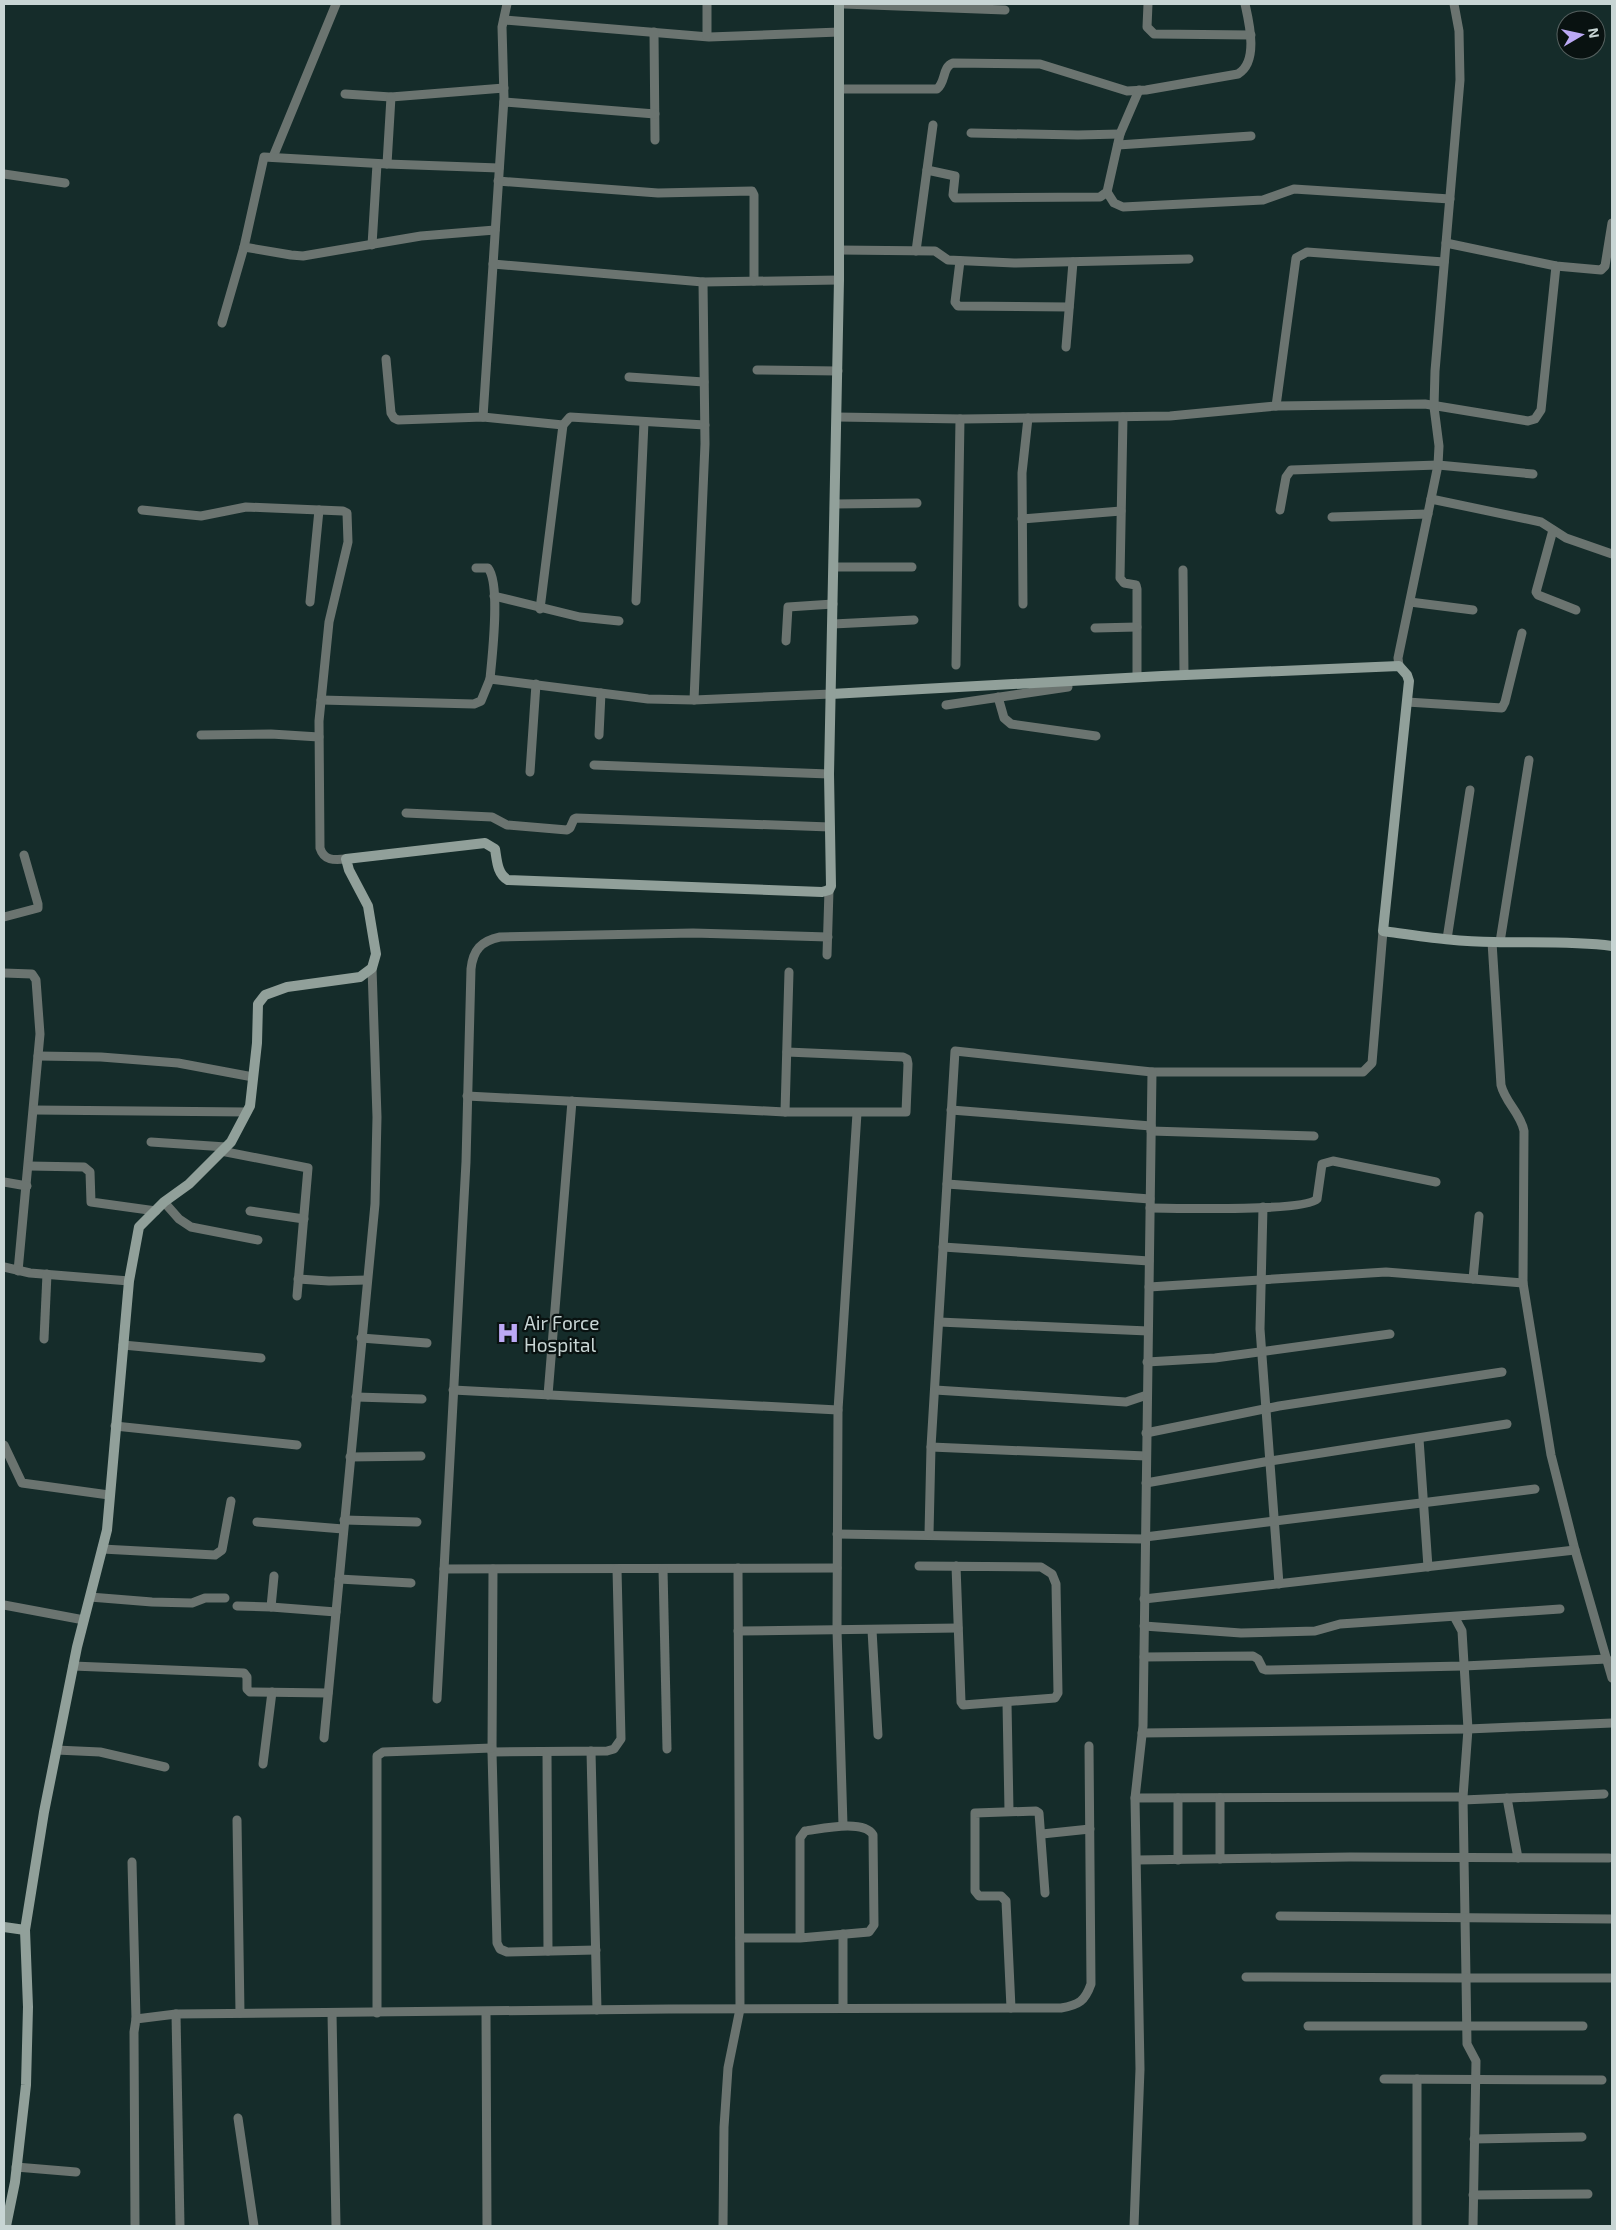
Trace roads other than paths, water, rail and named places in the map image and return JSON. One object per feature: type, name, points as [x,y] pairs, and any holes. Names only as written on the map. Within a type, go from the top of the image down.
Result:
[{"type":"street","points":[[273,156],[336,4]]},
{"type":"street","points":[[483,417],[504,102],[502,27],[507,4]]},
{"type":"street","points":[[707,4],[707,36]]},
{"type":"street","points":[[827,955],[829,890],[831,886],[829,774],[838,371],[839,4]]},
{"type":"street","points":[[844,4],[971,6],[1005,10]]},
{"type":"street","points":[[1148,4],[1147,27],[1154,34],[1251,35]]},
{"type":"street","points":[[839,89],[937,89],[941,85],[947,67],[953,63],[1040,64],[1127,91],[1238,74],[1244,70],[1247,64],[1251,35],[1245,4]]},
{"type":"street","points":[[929,1534],[935,1390],[955,1051],[1152,1072],[1363,1072],[1372,1063],[1383,931],[1409,680],[1408,675],[1399,666],[1398,658],[1438,465],[1439,446],[1434,407],[1435,371],[1460,80],[1459,31],[1454,4]]},
{"type":"street","points":[[504,20],[707,36],[839,32]]},
{"type":"street","points":[[654,32],[655,140]]},
{"type":"street","points":[[345,94],[391,97],[504,88]]},
{"type":"street","points":[[927,170],[955,176],[953,195],[955,198],[998,196],[1100,197],[1107,192],[1120,134],[1139,90]]},
{"type":"street","points":[[387,164],[391,97]]},
{"type":"street","points":[[504,102],[655,114]]},
{"type":"street","points":[[916,251],[932,125]]},
{"type":"street","points":[[971,133],[1120,134]]},
{"type":"street","points":[[1118,145],[1251,136]]},
{"type":"street","points":[[222,323],[244,247],[264,156],[377,164],[499,168]]},
{"type":"street","points":[[372,245],[377,164]]},
{"type":"street","points":[[4,174],[65,183]]},
{"type":"street","points":[[498,181],[658,193],[752,191],[754,195],[754,281]]},
{"type":"street","points":[[1107,192],[1114,203],[1123,208],[1263,200],[1294,189],[1450,199]]},
{"type":"street","points":[[1446,242],[1556,266],[1600,270],[1605,266],[1611,240],[1612,223]]},
{"type":"street","points":[[244,247],[297,256],[421,236],[495,230]]},
{"type":"street","points":[[839,250],[935,251],[948,260],[960,261],[1073,262],[1189,259]]},
{"type":"street","points":[[1276,406],[1296,258],[1307,252],[1444,262]]},
{"type":"street","points":[[960,261],[955,302],[958,306],[1069,307]]},
{"type":"street","points":[[1066,347],[1073,262]]},
{"type":"street","points":[[493,264],[703,282],[839,280]]},
{"type":"street","points":[[837,417],[960,419],[1170,416],[1276,406],[1425,404],[1528,422],[1540,415],[1556,266]]},
{"type":"street","points":[[694,700],[705,425],[703,282]]},
{"type":"street","points":[[386,359],[394,418],[398,420],[483,417],[563,425]]},
{"type":"street","points":[[757,370],[838,371]]},
{"type":"street","points":[[629,377],[704,382]]},
{"type":"street","points":[[540,609],[563,425],[570,417],[705,425]]},
{"type":"street","points":[[1123,417],[1120,581],[1136,585],[1136,677]]},
{"type":"street","points":[[1023,604],[1022,464],[1028,418]]},
{"type":"street","points":[[956,665],[960,419]]},
{"type":"street","points":[[636,601],[644,422]]},
{"type":"street","points":[[1280,510],[1286,477],[1291,470],[1438,465],[1533,474]]},
{"type":"street","points":[[1431,499],[1541,522],[1566,538],[1612,554]]},
{"type":"street","points":[[835,504],[917,503]]},
{"type":"street","points":[[142,510],[201,516],[246,507],[344,511],[348,518],[348,542],[329,622],[319,737],[320,848],[323,855],[330,860],[486,843],[495,849],[499,870],[502,877],[508,880],[829,890]]},
{"type":"street","points":[[310,602],[319,510]]},
{"type":"street","points":[[1022,519],[1121,511]]},
{"type":"street","points":[[1332,517],[1428,514]]},
{"type":"street","points":[[1553,530],[1536,592],[1538,595],[1576,610]]},
{"type":"street","points":[[834,566],[912,567]]},
{"type":"street","points":[[321,700],[474,704],[481,701],[490,679],[495,626],[494,596],[490,571],[484,567],[476,568]]},
{"type":"street","points":[[1183,570],[1184,675]]},
{"type":"street","points":[[494,596],[540,609],[580,617],[619,621]]},
{"type":"street","points":[[1410,602],[1473,610]]},
{"type":"street","points":[[786,641],[788,607],[833,604]]},
{"type":"street","points":[[832,624],[914,620]]},
{"type":"street","points":[[1095,628],[1137,626]]},
{"type":"street","points":[[1407,702],[1502,708],[1522,633]]},
{"type":"street","points":[[490,679],[648,700],[694,700],[1136,677],[1399,666]]},
{"type":"street","points":[[530,772],[536,684]]},
{"type":"street","points":[[946,705],[1068,687]]},
{"type":"street","points":[[599,735],[601,693]]},
{"type":"street","points":[[998,697],[1004,718],[1011,724],[1096,736]]},
{"type":"street","points":[[201,735],[271,734],[319,737]]},
{"type":"street","points":[[1529,760],[1496,942],[1501,1085],[1505,1097],[1524,1131],[1523,1283],[1551,1456],[1575,1550],[1612,1678]]},
{"type":"street","points":[[594,765],[829,774]]},
{"type":"street","points":[[1447,939],[1470,790]]},
{"type":"street","points":[[406,813],[492,817],[507,825],[567,830],[576,818],[830,828]]},
{"type":"street","points":[[4,917],[38,908],[24,855]]},
{"type":"street","points":[[324,1738],[375,1204],[377,1117],[372,968],[376,954],[368,906],[348,870],[346,859]]},
{"type":"street","points":[[1383,931],[1447,939],[1496,942],[1588,943],[1612,946]]},
{"type":"street","points":[[437,1699],[466,1162],[472,958],[476,950],[491,939],[693,933],[828,937]]},
{"type":"street","points":[[5,2223],[16,2166],[26,2085],[28,2007],[25,1930],[56,1750],[73,1666],[107,1530],[129,1280],[139,1227],[164,1202],[189,1184],[231,1142],[250,1106],[257,1043],[258,1004],[265,995],[287,987],[360,977],[372,968]]},
{"type":"street","points":[[4,973],[28,972],[32,974],[36,980],[41,1024],[18,1271]]},
{"type":"street","points":[[785,1112],[789,972]]},
{"type":"street","points":[[467,1096],[785,1112],[906,1112],[907,1059],[903,1057],[786,1052]]},
{"type":"street","points":[[38,1056],[101,1057],[178,1062],[253,1077]]},
{"type":"street","points":[[1134,2226],[1140,2069],[1135,1798],[1142,1733],[1144,1657],[1152,1072]]},
{"type":"street","points":[[548,1395],[572,1101]]},
{"type":"street","points":[[34,1110],[247,1112]]},
{"type":"street","points":[[951,1110],[1151,1129],[1314,1136]]},
{"type":"street","points":[[843,1825],[837,1630],[838,1410],[856,1113]]},
{"type":"street","points":[[151,1142],[224,1149],[308,1168],[296,1296]]},
{"type":"street","points":[[947,1184],[1150,1204],[1263,1207],[1314,1202],[1322,1164],[1333,1161],[1436,1182]]},
{"type":"street","points":[[29,1166],[84,1167],[90,1172],[91,1202],[156,1211]]},
{"type":"street","points":[[4,1182],[27,1186]]},
{"type":"street","points":[[164,1202],[179,1219],[191,1227],[258,1240]]},
{"type":"street","points":[[1263,1207],[1260,1321],[1279,1584]]},
{"type":"street","points":[[250,1212],[304,1219]]},
{"type":"street","points":[[1473,1279],[1479,1216]]},
{"type":"street","points":[[943,1248],[1149,1262]]},
{"type":"street","points":[[4,1267],[18,1271],[129,1280]]},
{"type":"street","points":[[1149,1287],[1386,1272],[1523,1283]]},
{"type":"street","points":[[44,1339],[47,1274]]},
{"type":"street","points":[[298,1279],[329,1281],[367,1280]]},
{"type":"street","points":[[939,1322],[1148,1331]]},
{"type":"street","points":[[1147,1362],[1215,1358],[1390,1334]]},
{"type":"street","points":[[361,1338],[426,1342]]},
{"type":"street","points":[[123,1345],[262,1358]]},
{"type":"street","points":[[1146,1433],[1265,1409],[1502,1372]]},
{"type":"street","points":[[453,1390],[838,1410]]},
{"type":"street","points":[[935,1390],[1126,1402],[1147,1395]]},
{"type":"street","points":[[356,1397],[422,1399]]},
{"type":"street","points":[[1146,1483],[1270,1460],[1419,1439],[1507,1424]]},
{"type":"street","points":[[115,1426],[298,1445]]},
{"type":"street","points":[[1419,1439],[1428,1567]]},
{"type":"street","points":[[4,1445],[22,1483],[109,1495]]},
{"type":"street","points":[[932,1447],[1146,1456]]},
{"type":"street","points":[[350,1457],[421,1456]]},
{"type":"street","points":[[837,1534],[1145,1538],[1535,1489]]},
{"type":"street","points":[[102,1549],[215,1555],[222,1550],[231,1501]]},
{"type":"street","points":[[257,1522],[344,1524],[417,1522]]},
{"type":"street","points":[[1144,1599],[1575,1550]]},
{"type":"street","points":[[919,1566],[956,1566],[1041,1567],[1047,1569],[1054,1578],[1057,1696],[1055,1698],[963,1705],[961,1702],[956,1566]]},
{"type":"street","points":[[377,2013],[377,1756],[383,1752],[492,1750],[546,1752],[607,1751],[614,1749],[621,1739],[617,1568]]},
{"type":"street","points":[[664,1568],[667,1749]]},
{"type":"street","points":[[723,2226],[724,2127],[728,2068],[740,2009],[738,1568]]},
{"type":"street","points":[[444,1569],[837,1568]]},
{"type":"street","points":[[493,1569],[492,1750],[497,1943],[500,1949],[507,1952],[596,1950]]},
{"type":"street","points":[[271,1607],[274,1576]]},
{"type":"street","points":[[338,1579],[411,1582]]},
{"type":"street","points":[[90,1597],[192,1603],[206,1598],[225,1598]]},
{"type":"street","points":[[4,1605],[84,1620]]},
{"type":"street","points":[[237,1606],[336,1612]]},
{"type":"street","points":[[1144,1626],[1241,1633],[1315,1631],[1340,1624],[1455,1618],[1560,1609]]},
{"type":"street","points":[[1455,1618],[1462,1631],[1468,1728],[1463,1799],[1466,2027],[1467,2044],[1476,2062],[1473,2226]]},
{"type":"street","points":[[738,1630],[958,1628]]},
{"type":"street","points":[[872,1630],[878,1735]]},
{"type":"street","points":[[1144,1657],[1253,1656],[1258,1659],[1266,1670],[1464,1666],[1607,1660]]},
{"type":"street","points":[[73,1666],[244,1673],[247,1677],[248,1691],[328,1693]]},
{"type":"street","points":[[263,1764],[272,1692]]},
{"type":"street","points":[[1007,1703],[1009,1812]]},
{"type":"street","points":[[1142,1733],[1612,1724]]},
{"type":"street","points":[[136,2019],[176,2014],[240,2013],[1061,2008],[1075,2006],[1087,1996],[1091,1984],[1089,1746]]},
{"type":"street","points":[[56,1750],[100,1752],[165,1767]]},
{"type":"street","points":[[591,1751],[597,2010]]},
{"type":"street","points":[[546,1752],[548,1952]]},
{"type":"street","points":[[1135,1798],[1463,1799],[1604,1794]]},
{"type":"street","points":[[1178,1798],[1178,1860]]},
{"type":"street","points":[[1220,1798],[1220,1860]]},
{"type":"street","points":[[1506,1798],[1518,1858]]},
{"type":"street","points":[[1012,2008],[1006,1901],[1001,1896],[979,1896],[975,1891],[975,1813],[1039,1813],[1045,1893]]},
{"type":"street","points":[[237,1820],[240,2013]]},
{"type":"street","points":[[740,1938],[800,1938],[869,1932],[874,1925],[873,1835],[866,1828],[843,1825],[805,1831],[800,1838],[800,1938]]},
{"type":"street","points":[[1042,1834],[1090,1829]]},
{"type":"street","points":[[1137,1860],[1464,1857],[1609,1858]]},
{"type":"street","points":[[132,1862],[136,2019],[134,2032],[135,2226]]},
{"type":"street","points":[[1280,1916],[1612,1919]]},
{"type":"street","points":[[4,1927],[25,1930]]},
{"type":"street","points":[[843,1934],[843,2008]]},
{"type":"street","points":[[1246,1977],[1612,1978]]},
{"type":"street","points":[[486,2012],[487,2226]]},
{"type":"street","points":[[332,2013],[336,2226]]},
{"type":"street","points":[[176,2014],[180,2226]]},
{"type":"street","points":[[1308,2026],[1583,2026]]},
{"type":"street","points":[[1384,2079],[1602,2080]]},
{"type":"street","points":[[1417,2079],[1417,2226]]},
{"type":"street","points":[[238,2118],[254,2226]]},
{"type":"street","points":[[1474,2139],[1582,2137]]},
{"type":"street","points":[[16,2166],[76,2172]]},
{"type":"street","points":[[1473,2194],[1588,2194]]},
{"type":"place","name":"Air Force Hospital","points":[[508,1333]]}]
